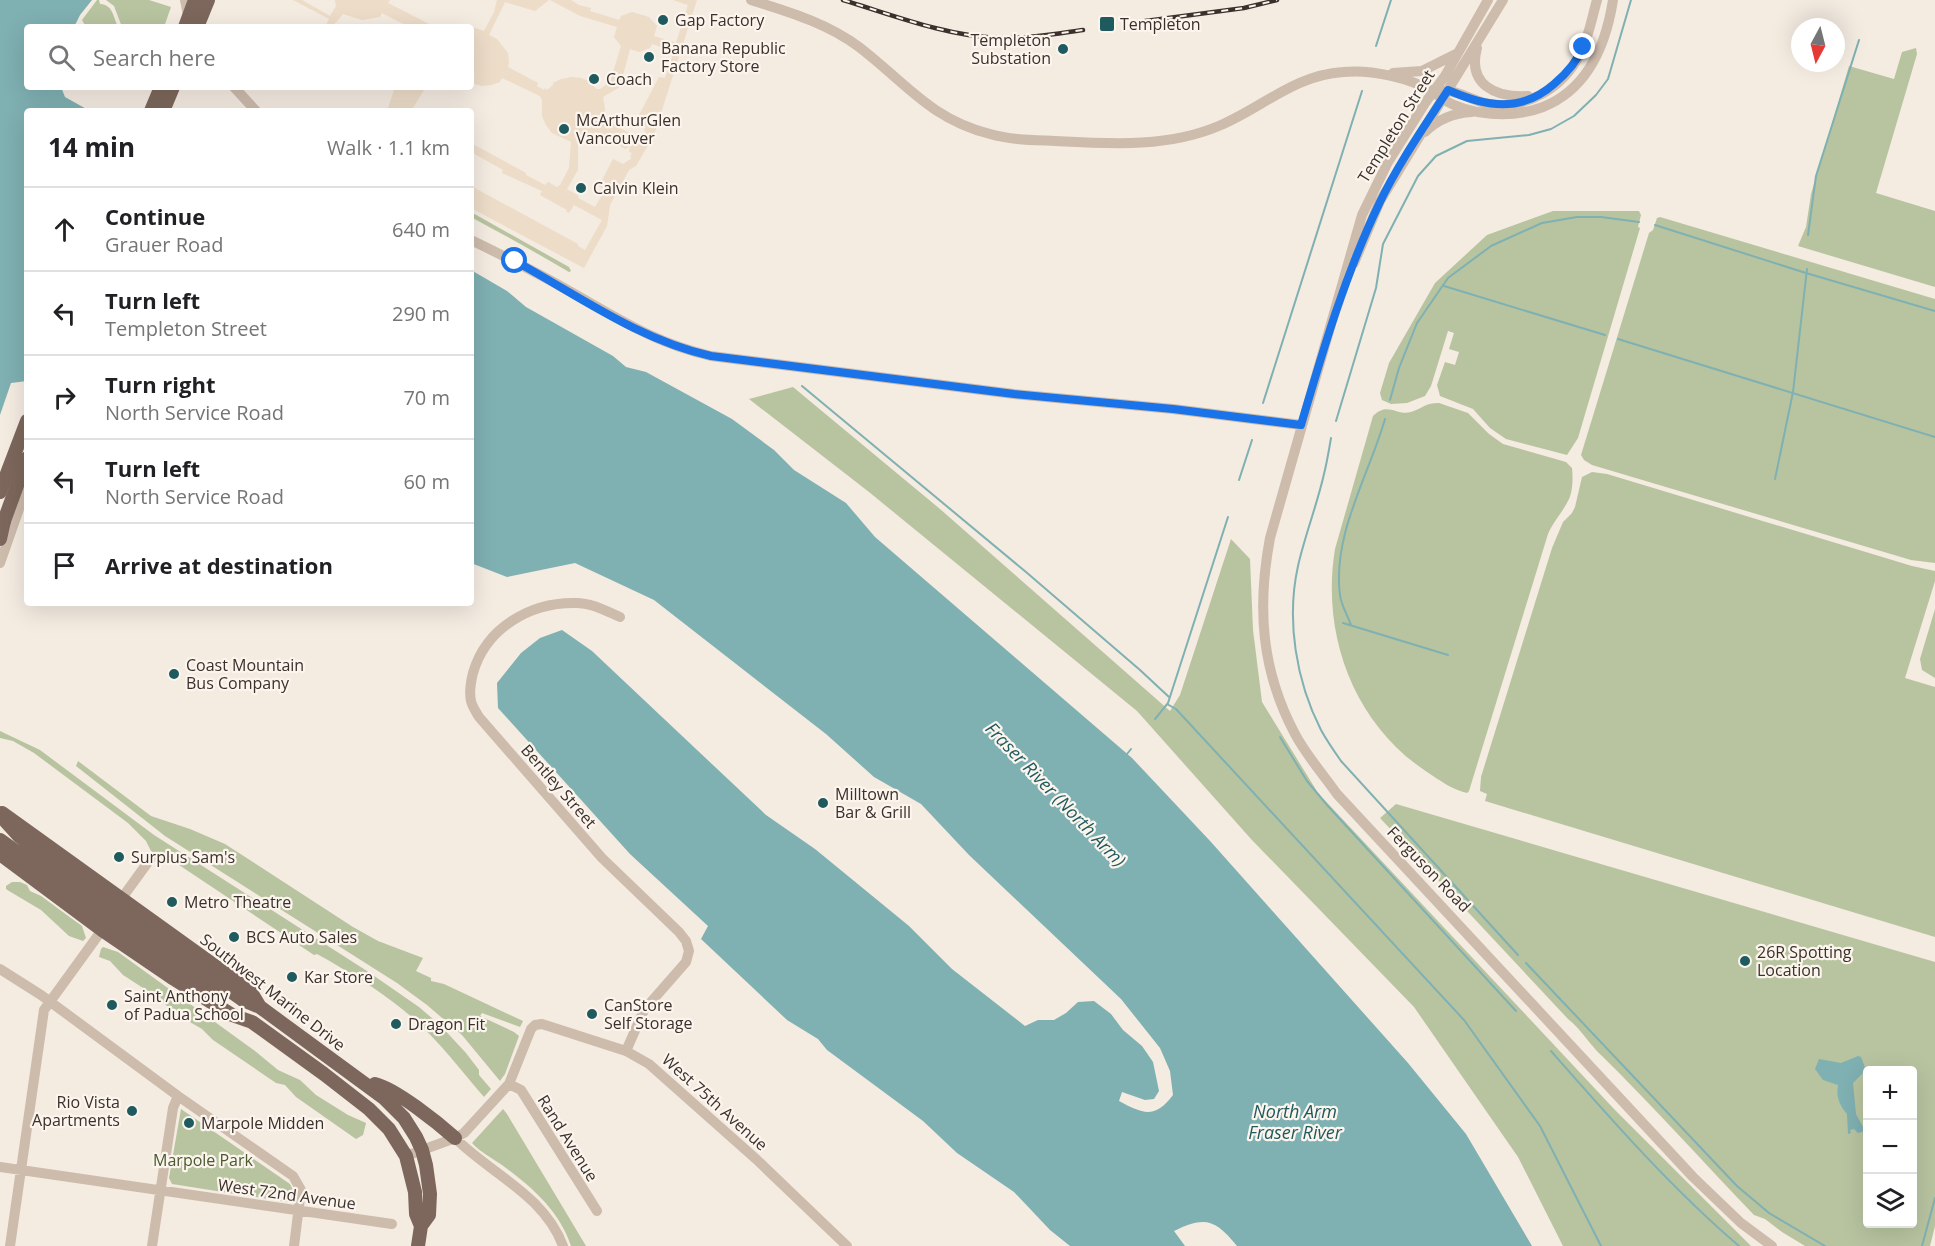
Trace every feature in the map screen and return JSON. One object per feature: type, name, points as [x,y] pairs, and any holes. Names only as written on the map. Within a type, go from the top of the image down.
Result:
[{"type":"main road","points":[[185,20],[195,0]]},
{"type":"main road","points":[[198,24],[208,0]]},
{"type":"main road","points":[[152,108],[160,90]]},
{"type":"main road","points":[[164,108],[172,90]]},
{"type":"main road","points":[[0,468],[16,436],[24,426]]},
{"type":"main road","points":[[0,492],[24,429]]},
{"type":"main road","points":[[0,539],[2,523],[24,466]]},
{"type":"main road","points":[[0,814],[19,836],[70,883],[252,1022]]},
{"type":"main road","name":"Southwest Marine Drive","points":[[0,814],[24,828],[251,992],[260,1007],[384,1098],[404,1118],[422,1150],[430,1194],[429,1215],[421,1226]]},
{"type":"main road","points":[[0,840],[70,883],[243,1000],[260,1007]]},
{"type":"main road","name":"Southwest Marine Drive","points":[[2,855],[102,930],[222,1009],[252,1022],[369,1109],[389,1129],[406,1156],[415,1192],[416,1214],[421,1226]]},
{"type":"main road","points":[[361,1081],[383,1086],[455,1138]]},
{"type":"main road","points":[[418,1246],[421,1226]]},
{"type":"street","points":[[185,0],[185,20]]},
{"type":"street","points":[[751,0],[799,15],[835,31],[861,48],[908,91],[937,112],[980,131],[1015,139],[1131,143],[1187,136],[1232,120],[1301,81],[1341,72],[1403,74],[1422,70],[1458,53]]},
{"type":"street","name":"Templeton Street","points":[[1336,310],[1375,211],[1441,94],[1458,53],[1488,0]]},
{"type":"street","name":"Templeton Street","points":[[1301,425],[1362,215],[1388,162],[1441,94],[1479,40],[1503,0]]},
{"type":"street","points":[[1441,94],[1499,105],[1528,101],[1541,95],[1569,70],[1580,55],[1597,0]]},
{"type":"street","points":[[1407,154],[1429,128],[1444,118],[1462,112],[1503,115],[1528,112],[1568,92],[1587,72],[1598,55],[1613,0]]},
{"type":"street","points":[[1479,40],[1475,68],[1481,81],[1493,92],[1510,96],[1525,96],[1540,94],[1550,88]]},
{"type":"street","points":[[1375,72],[1441,94],[1478,112]]},
{"type":"street","points":[[237,90],[253,108]]},
{"type":"street","points":[[474,241],[515,261],[645,334],[702,354],[734,360],[1014,394],[1173,409],[1301,425]]},
{"type":"street","name":"Ferguson Road","points":[[1301,425],[1270,538],[1263,592],[1262,625],[1273,682],[1295,734],[1337,794],[1470,934],[1693,1177],[1741,1223],[1772,1246]]},
{"type":"street","points":[[0,563],[24,494]]},
{"type":"street","points":[[0,501],[19,508]]},
{"type":"street","name":"Bentley Street","points":[[620,617],[594,606],[577,603],[563,603],[530,610],[497,632],[478,659],[471,681],[471,701],[479,717],[602,858],[680,932],[686,941],[689,951],[687,962],[644,1010],[626,1051]]},
{"type":"street","points":[[2,855],[24,828]]},
{"type":"street","points":[[122,898],[151,858]]},
{"type":"street","points":[[10,1246],[45,1010],[102,930]]},
{"type":"street","points":[[0,969],[50,1002],[178,1096],[293,1176],[301,1190],[294,1246]]},
{"type":"street","name":"West 75th Avenue","points":[[509,1084],[532,1026],[537,1024],[547,1025],[626,1051],[649,1064],[847,1246]]},
{"type":"street","points":[[406,1156],[464,1133],[509,1084]]},
{"type":"street","name":"Rand Avenue","points":[[509,1084],[521,1090],[597,1211]]},
{"type":"street","points":[[152,1246],[174,1103],[178,1096]]},
{"type":"street","points":[[455,1138],[469,1152],[530,1198],[553,1227],[563,1246]]},
{"type":"street","name":"West 72nd Avenue","points":[[0,1167],[392,1224]]},
{"type":"green space","points":[[99,0],[100,4],[108,6],[117,24],[84,24],[82,20]]},
{"type":"green space","points":[[106,0],[149,0],[171,7],[165,24],[121,24],[114,6]]},
{"type":"green space","points":[[1916,48],[1917,54],[1876,193],[1935,211],[1935,287],[1798,246],[1806,227],[1811,194],[1849,66],[1894,79],[1902,52]]},
{"type":"green space","points":[[1553,211],[1639,211],[1641,215],[1638,227],[1640,228],[1578,438],[1567,455],[1506,439],[1490,428],[1473,409],[1440,396],[1437,385],[1445,362],[1455,365],[1459,352],[1449,349],[1454,333],[1448,331],[1431,386],[1425,396],[1407,403],[1391,404],[1382,400],[1380,393],[1389,363],[1435,283],[1487,235]]},
{"type":"green space","points":[[474,214],[569,267],[571,271],[569,272],[474,219]]},
{"type":"green space","points":[[1657,218],[1935,299],[1935,563],[1911,560],[1592,465],[1584,460],[1581,455],[1649,233],[1653,230]]},
{"type":"green space","points":[[793,387],[940,509],[1170,711],[1180,695],[1231,539],[1250,559],[1253,630],[1262,702],[1318,793],[1615,1110],[1751,1246],[1563,1246],[1518,1157],[1414,1007],[1251,839],[1137,711],[869,492],[749,399]]},
{"type":"green space","points":[[1439,403],[1468,413],[1503,444],[1566,462],[1572,468],[1570,497],[1548,534],[1467,793],[1451,787],[1427,772],[1401,752],[1379,728],[1348,674],[1338,644],[1333,613],[1332,581],[1335,549],[1373,416],[1388,409],[1406,413]]},
{"type":"green space","points":[[1592,472],[1607,474],[1935,571],[1935,581],[1905,678],[1935,687],[1935,937],[1485,801],[1487,794],[1480,791],[1481,777],[1552,548],[1563,522],[1575,507],[1582,477]]},
{"type":"green space","points":[[1935,609],[1935,678],[1922,670],[1920,659]]},
{"type":"green space","points":[[0,731],[40,750],[154,835],[367,971],[419,1007],[440,1025],[466,1053],[479,1070],[479,1075],[491,1089],[484,1097],[435,1040],[392,1001],[339,966],[317,954],[314,955],[173,861],[163,860],[151,851],[146,841],[128,823],[34,753],[13,741],[0,738]]},
{"type":"green space","points":[[78,761],[151,816],[225,844],[353,927],[378,941],[423,958],[416,971],[431,978],[431,981],[444,984],[523,1021],[520,1027],[482,1013],[480,1016],[519,1036],[505,1074],[500,1081],[462,1035],[427,1005],[397,983],[165,836],[76,766]]},
{"type":"green space","points":[[1396,804],[1935,962],[1935,1226],[1930,1246],[1805,1246],[1765,1219],[1754,1215],[1380,818]]},
{"type":"green space","points":[[12,882],[27,885],[30,891],[41,896],[82,926],[86,938],[83,941],[69,936],[41,910],[6,889],[6,886]]},
{"type":"green space","points":[[103,947],[118,952],[278,1070],[300,1080],[316,1095],[348,1115],[366,1123],[363,1135],[356,1139],[296,1097],[285,1085],[276,1083],[213,1040],[202,1029],[176,1014],[157,997],[123,975],[110,961],[99,957]]},
{"type":"green space","name":"Marpole Park","points":[[181,1109],[290,1184],[294,1192],[293,1199],[287,1202],[172,1184],[169,1178]]},
{"type":"green space","points":[[503,1109],[586,1246],[571,1246],[560,1222],[543,1200],[472,1143]]},
{"type":"shaded area","points":[[293,0],[302,0],[330,16],[336,6],[335,0],[390,0],[388,3],[429,24],[403,24],[382,13],[380,17],[362,20],[343,14],[335,24],[326,24],[329,19]]},
{"type":"shaded area","points":[[497,0],[549,0],[535,11],[505,2],[489,35],[497,39],[508,53],[508,67],[547,90],[553,83],[572,77],[591,82],[596,89],[600,89],[610,82],[621,46],[614,37],[617,27],[580,16],[550,0],[571,0],[591,8],[590,11],[619,20],[621,16],[632,12],[649,17],[657,26],[654,36],[676,43],[688,5],[673,0],[697,0],[654,135],[636,166],[629,170],[610,205],[607,226],[584,268],[474,210],[474,188],[578,244],[585,250],[602,220],[574,205],[569,213],[540,195],[542,191],[502,173],[503,170],[474,154],[474,145],[545,185],[548,182],[557,187],[569,168],[571,142],[552,133],[546,125],[542,116],[540,96],[502,78],[500,82],[482,86],[474,84],[474,28],[484,31],[494,12]],"holes":[[[652,44],[674,51],[665,78],[659,77],[637,119],[645,123],[643,126],[646,127],[644,130],[646,132],[635,140],[632,138],[633,135],[604,119],[603,97],[620,87],[630,49],[639,52],[650,48]],[[595,132],[625,149],[630,146],[629,152],[632,153],[630,157],[632,158],[623,164],[613,159],[599,186],[605,190],[595,207],[567,189],[578,170],[578,142],[589,138]]]},
{"type":"shaded area","points":[[394,90],[424,90],[413,108],[388,108]]},
{"type":"water","points":[[0,0],[92,0],[76,24],[24,24],[24,90],[62,90],[65,97],[85,108],[24,108],[24,381],[11,383],[0,415]]},
{"type":"water","name":"North Arm Fraser River","points":[[474,272],[507,291],[526,307],[613,356],[626,367],[646,372],[732,419],[774,450],[794,470],[846,503],[875,537],[1132,758],[1211,842],[1408,1063],[1466,1134],[1532,1246],[1237,1246],[1216,1225],[1202,1222],[1174,1231],[1185,1246],[1070,1246],[1050,1230],[1014,1192],[957,1153],[923,1121],[827,1050],[818,1039],[787,1020],[701,939],[708,926],[630,854],[498,708],[497,683],[521,653],[540,638],[562,630],[592,651],[766,815],[815,849],[909,926],[952,969],[1025,1026],[1038,1020],[1054,1020],[1078,1002],[1094,1001],[1111,1014],[1123,1030],[1142,1046],[1153,1062],[1159,1091],[1154,1099],[1145,1100],[1122,1092],[1119,1101],[1142,1111],[1154,1111],[1173,1095],[1170,1071],[1160,1048],[1121,999],[969,855],[921,804],[874,777],[826,734],[654,600],[575,563],[507,577],[474,564]]},
{"type":"water","points":[[1858,1056],[1861,1057],[1864,1066],[1863,1073],[1853,1083],[1856,1114],[1863,1127],[1863,1132],[1858,1133],[1854,1129],[1848,1134],[1847,1114],[1839,1100],[1838,1085],[1823,1080],[1815,1069],[1819,1059],[1841,1063]]},
{"type":"waterway","points":[[1376,46],[1391,0]]},
{"type":"waterway","points":[[1336,421],[1376,288],[1383,244],[1418,176],[1436,156],[1467,141],[1529,135],[1551,129],[1574,116],[1596,95],[1608,79],[1631,0]]},
{"type":"waterway","points":[[1808,235],[1816,176],[1859,40]]},
{"type":"waterway","points":[[1263,403],[1362,91]]},
{"type":"waterway","points":[[1390,400],[1399,368],[1417,323],[1448,278],[1491,246],[1542,223],[1577,217],[1601,217],[1639,222]]},
{"type":"waterway","points":[[1655,225],[1935,311]]},
{"type":"waterway","points":[[1775,479],[1793,392],[1807,269]]},
{"type":"waterway","points":[[1444,286],[1605,335]]},
{"type":"waterway","points":[[1618,339],[1935,437]]},
{"type":"waterway","points":[[802,386],[1026,572],[1169,697]]},
{"type":"waterway","points":[[1351,625],[1340,595],[1341,550],[1385,419]]},
{"type":"waterway","points":[[1331,438],[1321,486],[1298,566],[1293,608],[1296,650],[1312,711],[1341,761],[1518,955]]},
{"type":"waterway","points":[[1239,480],[1252,440]]},
{"type":"waterway","points":[[1155,719],[1168,703],[1228,517]]},
{"type":"waterway","points":[[1343,623],[1448,655]]},
{"type":"waterway","points":[[1167,704],[1176,709],[1464,1020],[1540,1126],[1601,1246]]},
{"type":"waterway","points":[[1280,737],[1307,781],[1327,805],[1516,1011]]},
{"type":"waterway","points":[[1127,754],[1131,749]]},
{"type":"waterway","points":[[1526,963],[1737,1186],[1769,1213],[1825,1246]]},
{"type":"waterway","points":[[1551,1051],[1665,1176],[1739,1246]]},
{"type":"waterway","points":[[1922,1246],[1935,1198]]},
{"type":"railway","points":[[843,0],[918,24],[976,36],[1018,38],[1083,30]]},
{"type":"railway","points":[[1138,22],[1244,8],[1277,0]]},
{"type":"place","name":"Gap Factory","points":[[663,20]]},
{"type":"place","name":"Templeton","points":[[1107,24]]},
{"type":"place","name":"Templeton Substation","points":[[1063,49]]},
{"type":"place","name":"Banana Republic Factory Store","points":[[649,57]]},
{"type":"place","name":"Coach","points":[[594,79]]},
{"type":"place","name":"McArthurGlen Vancouver","points":[[564,129]]},
{"type":"place","name":"Calvin Klein","points":[[581,188]]},
{"type":"place","name":"Coast Mountain Bus Company","points":[[174,674]]},
{"type":"place","name":"Milltown Bar & Grill","points":[[823,803]]},
{"type":"place","name":"Surplus Sam's","points":[[119,857]]},
{"type":"place","name":"Metro Theatre","points":[[172,902]]},
{"type":"place","name":"BCS Auto Sales","points":[[234,937]]},
{"type":"place","name":"26R Spotting Location","points":[[1745,961]]},
{"type":"place","name":"Kar Store","points":[[292,977]]},
{"type":"place","name":"Saint Anthony of Padua School","points":[[112,1005]]},
{"type":"place","name":"CanStore Self Storage","points":[[592,1014]]},
{"type":"place","name":"Dragon Fit","points":[[396,1024]]},
{"type":"place","name":"Rio Vista Apartments","points":[[132,1111]]},
{"type":"place","name":"Marpole Midden","points":[[189,1123]]},
{"type":"route","points":[[515,261],[645,334],[686,350],[711,356],[1014,394],[1173,409],[1301,425],[1336,310],[1370,222],[1394,176],[1448,90],[1487,104],[1522,103],[1541,95],[1560,79],[1580,55],[1583,47]]},
{"type":"water label","name":"Fraser River (North Arm)","points":[[1056,794]]}]
